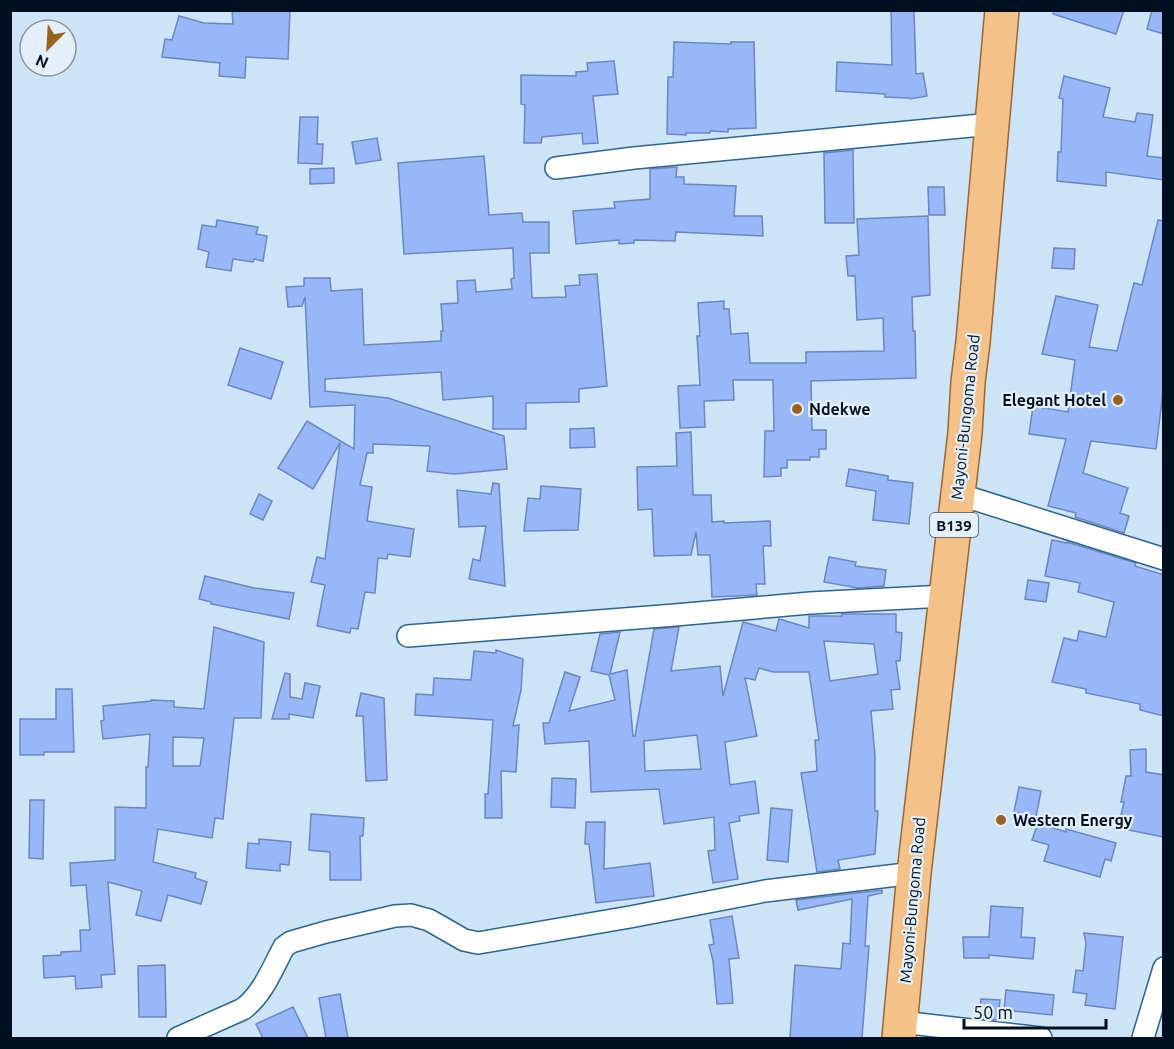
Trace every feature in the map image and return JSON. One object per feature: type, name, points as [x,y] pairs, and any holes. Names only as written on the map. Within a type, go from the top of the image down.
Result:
[{"type":"main road","name":"Mayoni-Bungoma Road","points":[[900,1030],[914,873],[958,494],[1002,10]]},
{"type":"street","points":[[556,168],[634,158],[992,124]]},
{"type":"street","points":[[958,494],[1164,559]]},
{"type":"street","points":[[408,636],[810,603],[945,596]]},
{"type":"street","points":[[178,1038],[243,1009],[252,1002],[284,948],[291,942],[394,916],[411,915],[429,920],[464,940],[478,943],[765,891],[914,873]]},
{"type":"street","points":[[1143,1038],[1164,968]]},
{"type":"street","points":[[900,1030],[1041,1038]]},
{"type":"building","points":[[232,10],[290,10],[288,59],[246,57],[245,78],[219,76],[220,63],[162,57],[165,39],[172,40],[179,16],[204,23],[233,24]]},
{"type":"building","points":[[891,10],[914,10],[916,74],[923,73],[927,96],[910,99],[885,97],[885,94],[836,91],[837,62],[892,65]]},
{"type":"building","points":[[1054,10],[1124,10],[1116,34],[1053,14]]},
{"type":"building","points":[[1152,10],[1164,10],[1164,34],[1147,29]]},
{"type":"building","points":[[674,42],[731,44],[731,42],[754,42],[756,128],[728,129],[728,132],[686,133],[686,135],[667,134],[668,77],[673,77]]},
{"type":"building","points":[[614,61],[618,94],[593,96],[598,143],[583,144],[582,133],[542,137],[541,143],[524,143],[525,105],[521,104],[521,75],[576,76],[576,72],[588,71],[587,63]]},
{"type":"building","points":[[1064,76],[1110,88],[1103,117],[1135,122],[1137,113],[1153,115],[1147,156],[1164,158],[1164,180],[1106,172],[1106,186],[1057,181],[1058,152],[1061,152],[1063,99],[1059,98]]},
{"type":"building","points":[[300,117],[318,117],[317,144],[323,144],[322,164],[298,163]]},
{"type":"building","points":[[377,138],[381,160],[356,164],[352,142]]},
{"type":"building","points":[[853,150],[854,223],[825,223],[824,153]]},
{"type":"building","points":[[484,156],[489,215],[522,213],[523,222],[549,222],[549,253],[530,253],[532,298],[566,297],[565,286],[580,285],[579,275],[597,274],[607,386],[579,389],[579,402],[526,403],[526,429],[493,429],[493,396],[443,400],[441,372],[325,379],[325,391],[388,398],[504,436],[507,469],[455,474],[427,471],[430,446],[373,444],[373,453],[367,453],[360,485],[372,487],[367,521],[414,529],[410,557],[388,554],[387,559],[378,558],[375,593],[365,592],[358,629],[351,628],[350,633],[317,626],[325,585],[311,582],[317,557],[325,559],[340,443],[313,489],[278,468],[307,421],[354,449],[355,405],[310,407],[305,297],[302,306],[288,307],[286,287],[304,286],[304,278],[330,278],[331,291],[362,289],[364,345],[441,341],[441,331],[443,331],[441,304],[458,303],[457,281],[475,280],[476,292],[512,289],[513,248],[404,254],[398,163]]},
{"type":"building","points":[[677,167],[676,177],[684,177],[684,184],[736,186],[734,216],[762,216],[763,236],[676,232],[675,241],[634,240],[634,243],[619,244],[619,240],[576,244],[573,211],[615,208],[614,202],[650,199],[650,169]]},
{"type":"building","points":[[334,168],[334,183],[310,184],[310,169]]},
{"type":"building","points":[[928,187],[944,187],[945,215],[929,215]]},
{"type":"building","points":[[928,216],[930,295],[912,297],[916,378],[811,381],[812,430],[826,430],[826,449],[819,449],[819,457],[810,457],[810,460],[787,460],[787,468],[781,468],[781,476],[764,477],[765,431],[774,431],[773,380],[733,380],[734,400],[704,401],[705,427],[680,428],[678,386],[700,385],[697,336],[700,336],[698,303],[724,301],[724,309],[729,309],[731,334],[748,333],[750,363],[806,363],[806,352],[884,351],[883,318],[857,320],[855,276],[848,276],[846,256],[859,255],[857,219]]},
{"type":"building","points":[[217,220],[258,227],[256,234],[267,236],[263,261],[233,259],[231,271],[206,267],[209,252],[198,249],[202,225],[216,227]]},
{"type":"building","points":[[1158,220],[1164,221],[1164,384],[1156,449],[1091,441],[1083,473],[1128,488],[1120,513],[1129,516],[1124,533],[1075,517],[1076,513],[1048,506],[1066,439],[1029,434],[1033,406],[1068,412],[1075,360],[1042,354],[1056,296],[1098,305],[1089,347],[1117,351],[1134,283],[1142,285]]},
{"type":"building","points":[[1054,248],[1075,249],[1074,269],[1052,268]]},
{"type":"building","points":[[240,348],[283,362],[271,399],[228,385]]},
{"type":"building","points":[[594,428],[595,447],[570,448],[570,429]]},
{"type":"building","points":[[691,432],[693,495],[711,495],[712,522],[770,521],[771,546],[763,546],[765,584],[756,584],[757,595],[712,597],[710,555],[698,555],[696,532],[691,555],[654,556],[652,509],[638,510],[637,467],[677,466],[676,433]]},
{"type":"building","points":[[849,469],[888,476],[888,480],[913,483],[909,524],[873,520],[876,491],[846,486]]},
{"type":"building","points":[[493,483],[499,484],[505,586],[469,579],[473,559],[480,561],[486,526],[459,527],[457,490],[491,494]]},
{"type":"building","points":[[541,486],[581,489],[578,530],[524,531],[528,498],[540,499]]},
{"type":"building","points":[[259,494],[272,501],[263,520],[250,514]]},
{"type":"building","points":[[1052,540],[1067,542],[1136,563],[1135,566],[1164,575],[1164,716],[1140,710],[1140,704],[1086,693],[1086,689],[1052,682],[1064,638],[1077,641],[1079,631],[1106,637],[1114,602],[1078,592],[1080,583],[1045,576]]},
{"type":"building","points":[[829,557],[856,562],[855,566],[886,570],[884,586],[858,588],[824,582]]},
{"type":"building","points":[[205,576],[254,588],[294,593],[289,619],[211,604],[211,602],[199,599]]},
{"type":"building","points":[[1028,580],[1049,583],[1046,602],[1025,599]]},
{"type":"building","points":[[842,614],[896,614],[896,632],[902,633],[900,661],[896,661],[900,689],[891,690],[893,709],[871,711],[875,756],[875,811],[878,811],[875,854],[838,860],[840,869],[817,872],[801,773],[817,771],[815,740],[819,740],[809,672],[773,672],[759,668],[755,680],[745,678],[757,736],[725,742],[730,785],[755,781],[759,813],[739,816],[740,821],[729,823],[738,879],[713,883],[708,851],[715,850],[714,817],[664,824],[659,789],[591,792],[589,741],[545,744],[543,723],[549,723],[565,672],[580,677],[569,711],[615,700],[609,675],[591,671],[600,634],[620,632],[610,674],[627,670],[633,736],[635,736],[654,629],[679,627],[671,671],[720,666],[723,696],[743,622],[776,631],[779,619],[809,628],[809,616],[842,616]],"holes":[[[824,641],[874,644],[878,674],[830,681]],[[697,735],[701,769],[645,771],[644,741]]]},
{"type":"building","points":[[214,627],[264,642],[261,718],[234,718],[223,819],[215,818],[212,838],[158,829],[153,862],[196,873],[195,878],[207,882],[201,904],[168,895],[161,921],[136,915],[142,891],[108,882],[115,974],[101,975],[102,987],[76,989],[75,976],[44,978],[43,956],[81,951],[80,930],[90,930],[86,885],[71,886],[70,863],[115,860],[115,807],[146,808],[146,767],[148,767],[150,734],[103,739],[101,721],[104,720],[103,706],[151,700],[174,701],[174,707],[204,709]],"holes":[[[173,737],[204,738],[200,766],[173,766]]]},
{"type":"building","points":[[496,650],[523,659],[521,690],[513,726],[519,725],[516,772],[501,771],[502,818],[485,818],[485,794],[488,794],[493,720],[415,715],[416,694],[433,695],[434,678],[471,680],[474,651],[496,653]]},
{"type":"building","points":[[285,673],[290,674],[290,697],[302,699],[305,683],[320,686],[313,718],[289,714],[289,719],[272,719]]},
{"type":"building","points":[[56,689],[72,689],[74,752],[20,755],[20,719],[56,719]]},
{"type":"building","points":[[361,693],[384,698],[387,780],[366,781],[363,716],[356,716]]},
{"type":"building","points":[[1146,749],[1146,772],[1164,775],[1164,837],[1118,828],[1124,802],[1121,802],[1126,776],[1131,776],[1130,750]]},
{"type":"building","points":[[552,778],[576,779],[575,808],[551,807]]},
{"type":"building","points":[[1019,787],[1041,791],[1036,817],[1014,812]]},
{"type":"building","points":[[30,800],[44,800],[43,859],[29,858]]},
{"type":"building","points":[[771,808],[792,810],[788,862],[767,860]]},
{"type":"building","points":[[311,814],[364,818],[363,836],[360,836],[361,880],[330,880],[330,852],[309,850]]},
{"type":"building","points":[[586,822],[605,822],[604,869],[650,863],[654,896],[596,903],[589,844],[585,844]]},
{"type":"building","points":[[1038,823],[1116,843],[1111,861],[1105,859],[1100,877],[1044,861],[1049,845],[1032,840]]},
{"type":"building","points":[[259,839],[291,842],[289,865],[280,864],[280,871],[246,868],[248,843],[259,844]]},
{"type":"building","points":[[882,890],[882,893],[868,896],[865,946],[869,946],[862,1038],[790,1038],[795,965],[841,969],[843,943],[850,944],[852,899],[798,910],[796,900]]},
{"type":"building","points":[[991,906],[1023,908],[1021,937],[1035,938],[1033,959],[989,955],[989,958],[964,958],[963,937],[989,937]]},
{"type":"building","points":[[732,916],[739,958],[729,959],[733,1003],[717,1004],[713,961],[709,945],[714,944],[710,920]]},
{"type":"building","points":[[1084,933],[1123,937],[1115,1009],[1085,1005],[1087,994],[1073,992],[1076,970],[1083,971],[1086,943]]},
{"type":"building","points":[[165,965],[166,1017],[139,1017],[138,966]]},
{"type":"building","points":[[1006,990],[1054,995],[1052,1015],[1004,1010]]},
{"type":"building","points":[[340,994],[348,1038],[326,1038],[319,998]]},
{"type":"building","points":[[981,999],[1000,1000],[998,1020],[979,1018]]},
{"type":"building","points":[[293,1007],[308,1038],[263,1038],[256,1024]]},
{"type":"place","name":"Elegant Hotel","points":[[1118,400]]},
{"type":"place","name":"Ndekwe","points":[[797,409]]},
{"type":"place","name":"Western Energy","points":[[1001,820]]}]
